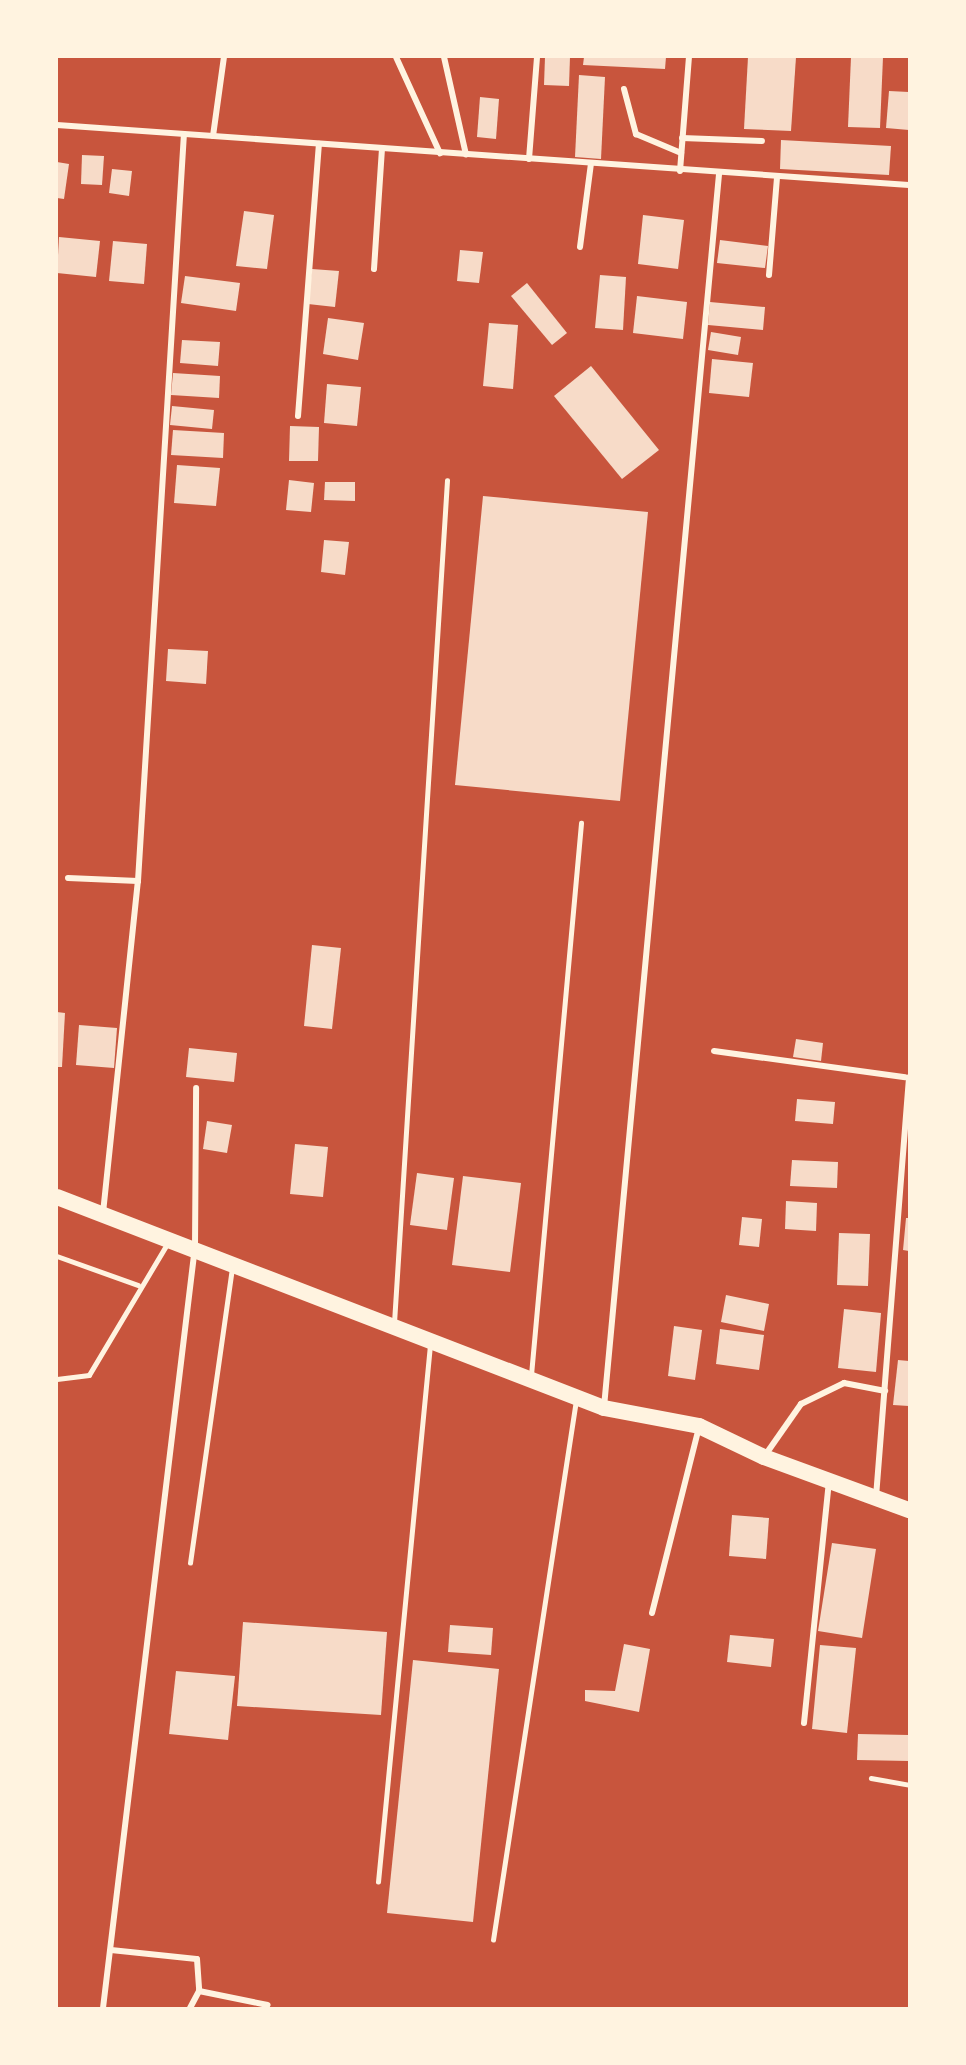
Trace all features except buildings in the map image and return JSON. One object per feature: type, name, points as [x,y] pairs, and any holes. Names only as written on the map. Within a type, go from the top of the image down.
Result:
[{"type":"highway","points":[[57,1197],[195,1247],[232,1264],[430,1342],[604,1408],[699,1426],[764,1457],[909,1510]]},
{"type":"street","points":[[213,136],[224,57]]},
{"type":"street","points":[[396,57],[440,153]]},
{"type":"street","points":[[444,57],[466,155]]},
{"type":"street","points":[[529,159],[537,57]]},
{"type":"street","points":[[680,171],[689,57]]},
{"type":"street","points":[[624,89],[636,134],[681,153]]},
{"type":"street","points":[[57,125],[719,174],[909,185]]},
{"type":"street","points":[[103,1214],[138,881],[184,134]]},
{"type":"street","points":[[682,138],[762,141]]},
{"type":"street","points":[[298,416],[319,144]]},
{"type":"street","points":[[374,269],[382,150]]},
{"type":"street","points":[[580,247],[591,164]]},
{"type":"street","points":[[604,1408],[719,174]]},
{"type":"street","points":[[769,276],[777,178]]},
{"type":"street","points":[[68,878],[138,881]]},
{"type":"street","points":[[714,1051],[907,1077],[876,1498]]},
{"type":"street","points":[[103,2008],[195,1247],[196,1088]]},
{"type":"street","points":[[764,1457],[801,1404],[844,1383],[885,1390]]},
{"type":"street","points":[[652,1613],[699,1426]]},
{"type":"street","points":[[804,1724],[829,1482]]},
{"type":"street","points":[[111,1950],[197,1959],[199,1991],[190,2008]]},
{"type":"street","points":[[199,1991],[268,2004]]},
{"type":"lane","points":[[394,1326],[447,481]]},
{"type":"lane","points":[[530,1380],[581,823]]},
{"type":"lane","points":[[57,1379],[88,1375],[138,1285],[170,1239]]},
{"type":"lane","points":[[57,1256],[138,1285]]},
{"type":"lane","points":[[190,1563],[232,1264]]},
{"type":"lane","points":[[378,1882],[430,1342]]},
{"type":"lane","points":[[493,1940],[576,1397]]},
{"type":"lane","points":[[870,1778],[909,1785]]}]
